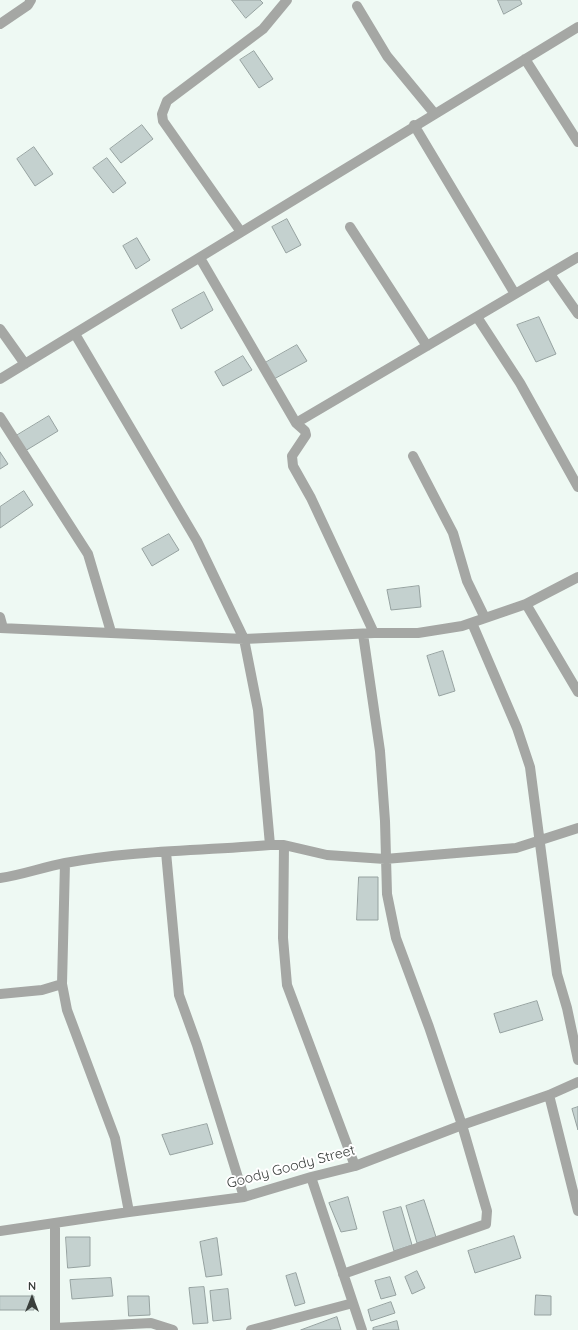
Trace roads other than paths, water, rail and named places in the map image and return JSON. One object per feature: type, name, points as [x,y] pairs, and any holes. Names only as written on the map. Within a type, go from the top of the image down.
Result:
[{"type":"street","points":[[0,24],[28,5],[31,0]]},
{"type":"street","points":[[241,232],[163,121],[162,114],[167,101],[263,29],[287,0]]},
{"type":"street","points":[[357,6],[387,56],[434,113]]},
{"type":"street","points":[[0,380],[414,125],[578,27]]},
{"type":"street","points":[[525,59],[578,142]]},
{"type":"street","points":[[414,125],[515,294]]},
{"type":"street","points":[[350,227],[427,346]]},
{"type":"street","points":[[296,423],[578,257]]},
{"type":"street","points":[[200,258],[296,423],[305,431],[306,435],[292,456],[293,466],[311,498],[374,633]]},
{"type":"street","points":[[550,274],[578,314]]},
{"type":"street","points":[[477,317],[520,383],[578,487]]},
{"type":"street","points":[[0,328],[25,364]]},
{"type":"street","points":[[75,334],[198,541],[244,639],[258,710],[270,846]]},
{"type":"street","points":[[0,417],[88,554],[112,632]]},
{"type":"street","points":[[413,456],[453,533],[467,581],[485,618]]},
{"type":"street","points":[[0,617],[2,628],[244,639],[374,633],[418,633],[472,623],[526,604],[578,577]]},
{"type":"street","points":[[526,604],[578,692]]},
{"type":"street","points":[[472,623],[517,728],[530,767],[557,974],[567,1008],[578,1060]]},
{"type":"street","points":[[343,1274],[486,1224],[487,1211],[462,1125],[396,938],[387,894],[385,821],[380,751],[363,634]]},
{"type":"street","points":[[0,878],[21,875],[65,863],[166,852],[284,845],[327,855],[385,859],[516,848],[539,839],[578,828]]},
{"type":"street","points":[[284,845],[283,938],[288,985],[355,1166]]},
{"type":"street","points":[[166,852],[180,995],[244,1197]]},
{"type":"street","points":[[65,863],[62,984],[67,1010],[115,1138],[129,1212]]},
{"type":"street","points":[[0,994],[42,990],[62,984]]},
{"type":"street","name":"Goody Goody Street","points":[[0,1231],[244,1197],[311,1177],[355,1166],[462,1125],[549,1095],[578,1082]]},
{"type":"street","points":[[549,1095],[578,1211]]},
{"type":"street","points":[[311,1177],[362,1330]]},
{"type":"street","points":[[55,1224],[55,1329],[151,1323],[173,1330]]},
{"type":"street","points":[[251,1330],[353,1303]]}]
